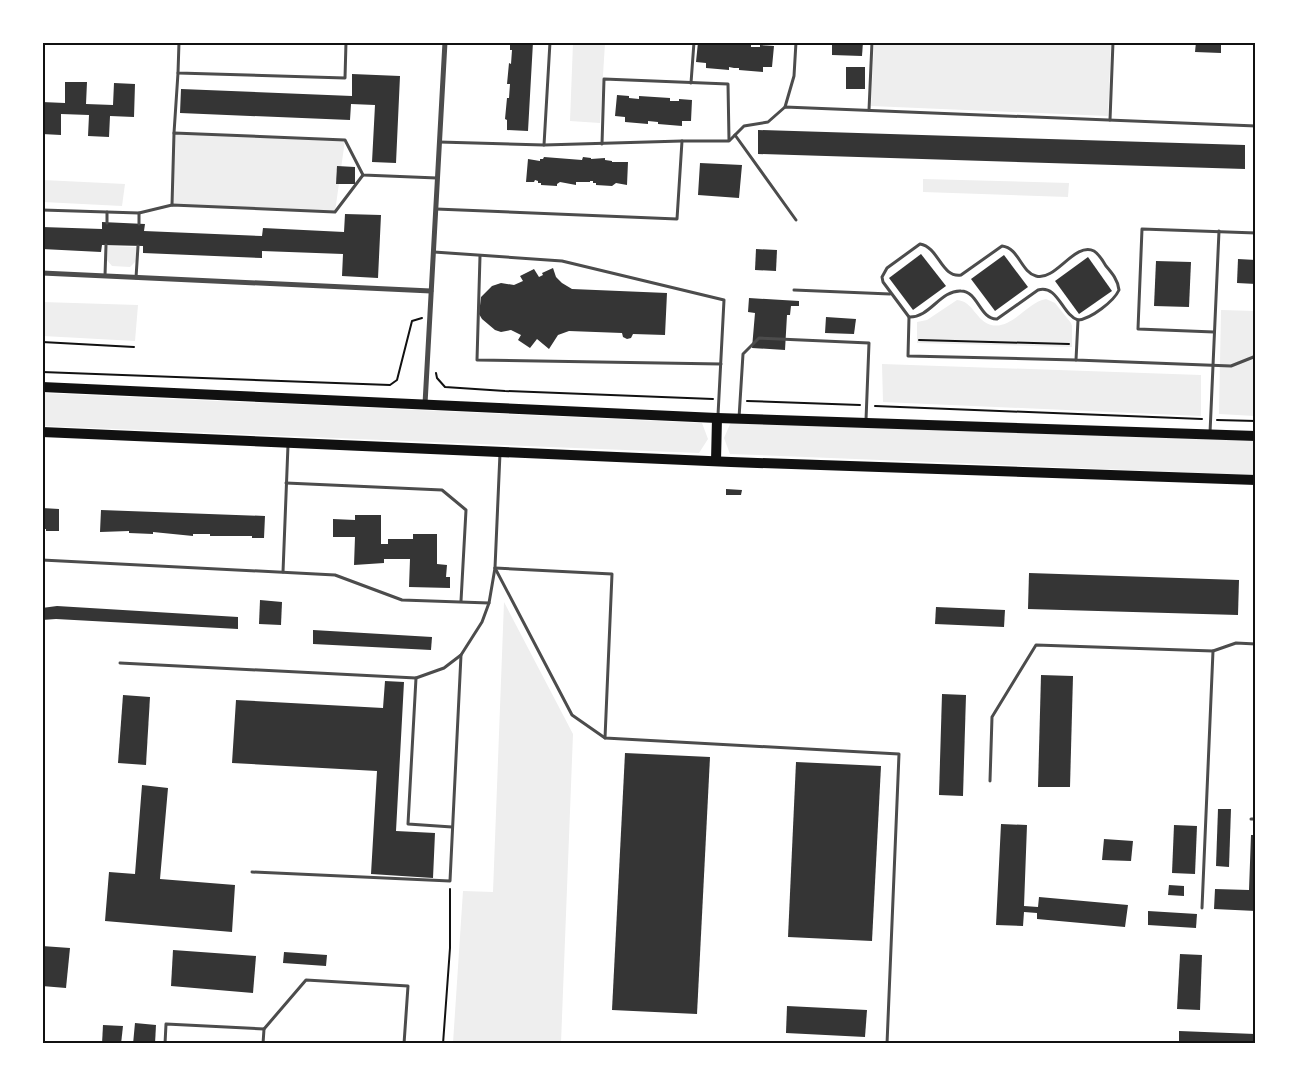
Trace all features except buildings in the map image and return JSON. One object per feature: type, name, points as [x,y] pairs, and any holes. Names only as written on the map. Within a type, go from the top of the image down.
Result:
[{"type":"main road","points":[[42,387],[718,418],[1256,436]]},
{"type":"main road","points":[[716,461],[718,418]]},
{"type":"main road","points":[[42,432],[716,461],[1256,480]]},
{"type":"street","points":[[426,405],[445,42]]},
{"type":"street","points":[[42,274],[431,291]]},
{"type":"lane","points":[[172,205],[179,42]]},
{"type":"lane","points":[[178,72],[345,78],[346,42]]},
{"type":"lane","points":[[544,145],[550,42]]},
{"type":"lane","points":[[692,83],[694,42]]},
{"type":"lane","points":[[439,142],[544,145],[729,141],[744,126],[768,122],[785,107],[794,76],[796,42]]},
{"type":"lane","points":[[868,110],[872,42]]},
{"type":"lane","points":[[1110,120],[1113,42]]},
{"type":"lane","points":[[602,144],[604,79],[728,84],[729,141]]},
{"type":"lane","points":[[785,107],[1256,126]]},
{"type":"lane","points":[[174,133],[345,140],[363,175]]},
{"type":"lane","points":[[735,135],[796,220]]},
{"type":"lane","points":[[436,209],[677,219],[682,141]]},
{"type":"lane","points":[[363,175],[437,178]]},
{"type":"lane","points":[[42,210],[139,213],[172,205],[335,212],[363,175]]},
{"type":"lane","points":[[107,212],[107,223]]},
{"type":"lane","points":[[139,213],[139,224]]},
{"type":"lane","points":[[1214,332],[1138,329],[1142,229],[1256,233]]},
{"type":"lane","points":[[1210,434],[1219,231]]},
{"type":"lane","points":[[909,317],[920,316],[950,294],[962,291],[971,296],[987,316],[997,319],[1042,289],[1050,290],[1070,316],[1078,320],[1088,317],[1112,300],[1119,290],[1116,280],[1102,259],[1090,250],[1082,250],[1048,274],[1039,277],[1030,273],[1011,248],[1002,246],[957,276],[949,273],[927,246],[920,244],[916,246],[883,273],[883,282],[909,317],[908,356],[1076,360],[1213,366],[1232,366],[1256,356]]},
{"type":"lane","points":[[104,276],[106,245]]},
{"type":"lane","points":[[136,278],[138,246]]},
{"type":"lane","points":[[434,252],[562,261],[724,300],[718,418]]},
{"type":"lane","points":[[480,256],[477,360],[721,364]]},
{"type":"lane","points":[[794,290],[891,294]]},
{"type":"lane","points":[[1076,360],[1078,320]]},
{"type":"lane","points":[[739,418],[743,354],[759,338],[769,338],[869,343],[866,423]]},
{"type":"lane","points":[[283,572],[288,443]]},
{"type":"lane","points":[[120,663],[416,678],[444,668],[461,655],[482,622],[489,603],[494,568],[500,452]]},
{"type":"lane","points":[[286,483],[442,490],[466,510],[461,601]]},
{"type":"lane","points":[[42,560],[335,575],[402,600],[489,603]]},
{"type":"lane","points":[[494,568],[572,715],[605,738],[900,754],[887,1044]]},
{"type":"lane","points":[[494,568],[612,574],[605,738]]},
{"type":"lane","points":[[990,781],[992,717],[1036,645],[1213,651],[1236,643],[1256,644]]},
{"type":"lane","points":[[1202,908],[1213,651]]},
{"type":"lane","points":[[252,872],[450,882],[461,655]]},
{"type":"lane","points":[[416,678],[408,824],[452,827]]},
{"type":"lane","points":[[263,1044],[264,1030],[306,980],[408,986],[404,1044]]},
{"type":"lane","points":[[165,1044],[166,1024],[264,1030]]},
{"type":"path","points":[[42,372],[390,385],[397,380],[412,321],[430,318]]},
{"type":"path","points":[[919,340],[1069,344]]},
{"type":"path","points":[[42,342],[134,347]]},
{"type":"path","points":[[435,370],[437,378],[445,387],[505,392],[719,399]]},
{"type":"path","points":[[740,400],[1256,422]]},
{"type":"path","points":[[443,1044],[450,948],[450,882]]},
{"type":"shaded area","points":[[573,43],[605,43],[600,123],[570,121]]},
{"type":"shaded area","points":[[874,43],[1111,43],[1108,116],[871,106]]},
{"type":"shaded area","points":[[174,133],[345,140],[335,212],[172,205]]},
{"type":"shaded area","points":[[923,179],[1069,183],[1068,197],[923,192]]},
{"type":"shaded area","points":[[43,180],[125,184],[122,206],[43,202]]},
{"type":"shaded area","points":[[107,246],[137,247],[136,261],[130,267],[112,266],[106,259]]},
{"type":"shaded area","points":[[1046,299],[1055,303],[1071,323],[1072,347],[917,343],[917,322],[927,320],[957,300],[971,307],[986,323],[999,325],[1013,320],[1032,305]]},
{"type":"shaded area","points":[[42,302],[138,305],[135,341],[43,336]]},
{"type":"shaded area","points":[[1221,310],[1255,311],[1255,416],[1219,414]]},
{"type":"shaded area","points":[[882,364],[1201,375],[1201,416],[883,402]]},
{"type":"shaded area","points":[[43,393],[702,423],[708,439],[699,453],[43,426]]},
{"type":"shaded area","points":[[731,422],[1255,441],[1255,475],[730,454],[724,438]]},
{"type":"shaded area","points":[[504,602],[573,734],[561,1043],[453,1043],[463,891],[493,892]]}]
